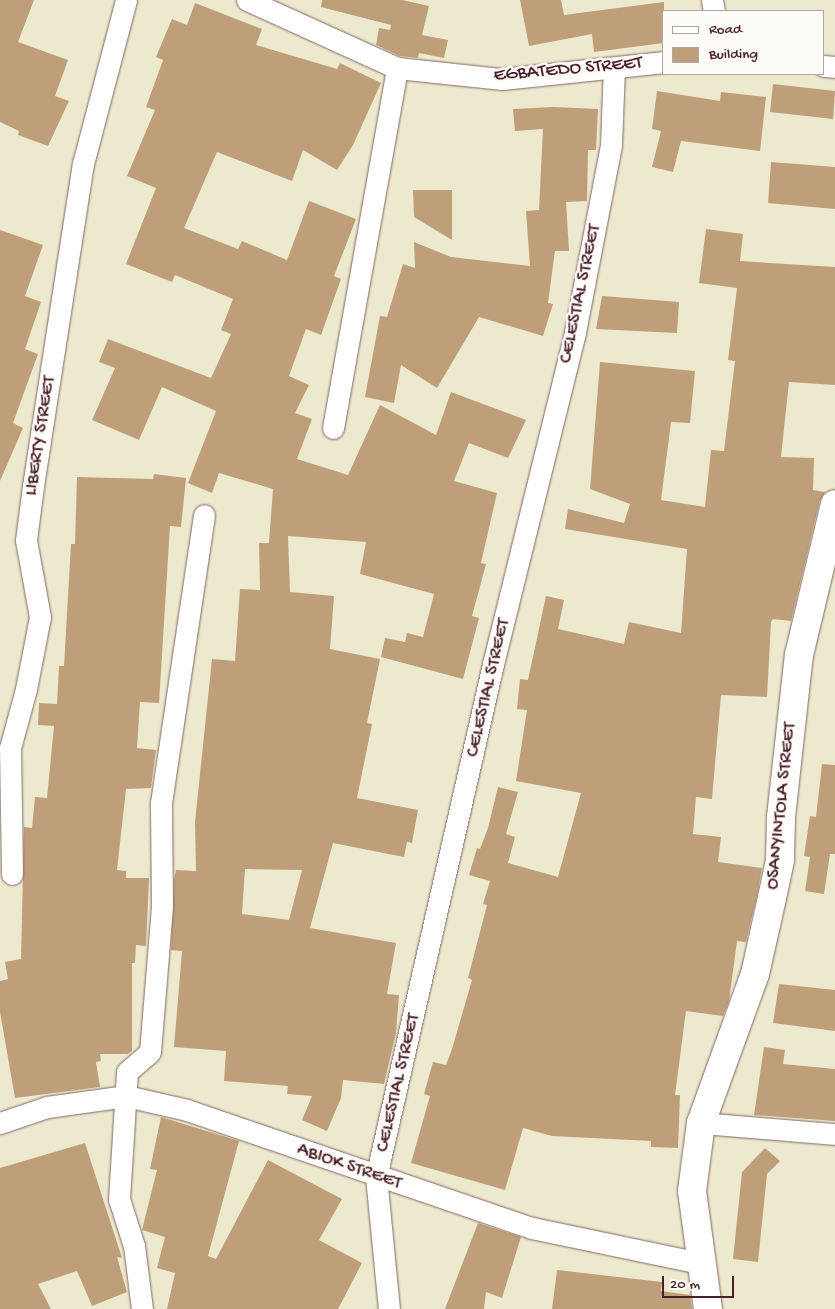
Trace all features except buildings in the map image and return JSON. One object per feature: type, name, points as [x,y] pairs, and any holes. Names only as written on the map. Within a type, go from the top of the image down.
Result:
[{"type":"street","name":"LIBERTY STREET","points":[[12,874],[10,748],[26,689],[40,617],[26,540],[33,486],[83,164],[126,0]]},
{"type":"street","name":"EGBATEDO STREET","points":[[247,0],[279,7],[397,68],[502,79],[662,62]]},
{"type":"street","points":[[333,428],[397,68]]},
{"type":"street","name":"CELESTIAL STREET","points":[[389,1309],[376,1177],[493,664],[575,332],[611,145],[614,68]]},
{"type":"street","name":"OSANYINTOLA STREET","points":[[708,1309],[700,1263],[692,1191],[701,1123],[756,974],[780,859],[781,816],[799,655],[835,504]]},
{"type":"street","points":[[142,1309],[134,1246],[119,1199],[127,1072],[150,1052],[162,906],[162,803],[204,515]]},
{"type":"street","name":"ABIOK STREET","points":[[0,1123],[47,1106],[126,1096],[187,1110],[376,1177],[532,1228],[700,1263]]},
{"type":"street","points":[[701,1123],[835,1134]]}]
